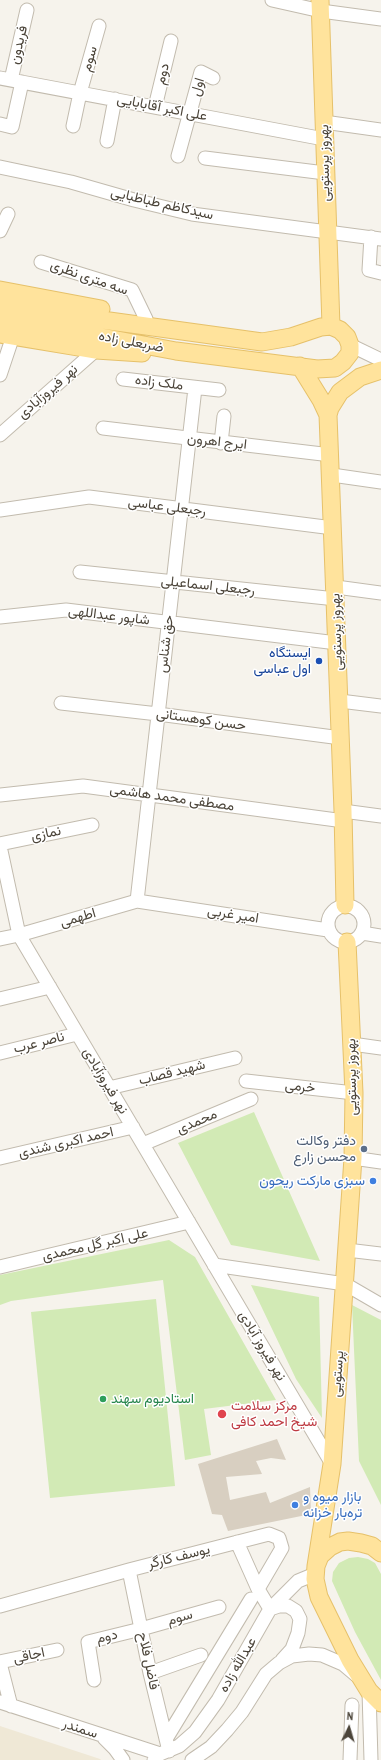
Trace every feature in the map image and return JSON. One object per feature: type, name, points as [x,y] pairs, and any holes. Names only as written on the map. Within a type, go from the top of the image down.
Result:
[{"type":"main road","name":"بهروز پرستویی","points":[[320,5],[326,231],[331,326]]},
{"type":"main road","points":[[0,290],[146,319],[194,333]]},
{"type":"main road","name":"ضربعلی زاده","points":[[0,306],[262,342],[291,337],[321,327],[331,326]]},
{"type":"main road","name":"ضربعلی زاده","points":[[0,318],[176,351],[317,369],[335,368],[343,362],[350,353],[350,345]]},
{"type":"main road","points":[[331,326],[340,330],[347,337],[350,345]]},
{"type":"main road","points":[[7,335],[96,350],[139,353],[176,351]]},
{"type":"main road","name":"بهروز پرستویی","points":[[300,366],[321,400],[328,415],[332,475],[344,816],[345,905]]},
{"type":"main road","points":[[328,415],[330,408],[340,392],[360,377],[381,370]]},
{"type":"main road","name":"بهروز پرستویی","points":[[344,1284],[348,1250],[353,1158],[354,1093],[346,942]]},
{"type":"main road","name":"پرستویی","points":[[332,1464],[344,1284]]},
{"type":"main road","points":[[332,1464],[315,1570],[319,1597],[350,1660],[365,1685],[381,1703]]},
{"type":"main road","points":[[315,1570],[320,1556],[330,1547],[340,1542],[348,1541],[361,1543],[372,1546],[381,1553]]},
{"type":"street","points":[[272,0],[320,5],[381,19]]},
{"type":"street","name":"فریدون","points":[[0,124],[12,126],[11,80],[27,10]]},
{"type":"street","name":"سوم","points":[[73,126],[80,93],[99,26]]},
{"type":"street","name":"دوم","points":[[154,107],[172,41]]},
{"type":"street","name":"اول","points":[[190,114],[201,72],[213,78]]},
{"type":"street","name":"علی اکبر آقابابایی","points":[[11,80],[324,139]]},
{"type":"street","points":[[107,141],[115,99]]},
{"type":"street","points":[[178,156],[190,114]]},
{"type":"street","points":[[324,122],[381,130]]},
{"type":"street","points":[[205,158],[325,172]]},
{"type":"street","name":"سیدکاظم طباطبایی","points":[[0,167],[71,182],[134,200],[192,214],[376,238]]},
{"type":"street","points":[[0,231],[8,214]]},
{"type":"street","points":[[376,238],[369,270],[381,273]]},
{"type":"street","name":"سه متری نظری","points":[[41,262],[132,290],[146,319]]},
{"type":"street","points":[[0,375],[7,335]]},
{"type":"street","points":[[350,345],[381,360]]},
{"type":"street","name":"نهر فیروزآبادی","points":[[0,435],[96,350]]},
{"type":"street","name":"ملک زاده","points":[[123,379],[220,390]]},
{"type":"street","name":"حق شناس","points":[[137,901],[196,388]]},
{"type":"street","points":[[221,443],[224,416]]},
{"type":"street","name":"ایرج اهرون","points":[[103,428],[190,440],[331,455]]},
{"type":"street","points":[[332,475],[381,482]]},
{"type":"street","name":"رجبعلی عباسی","points":[[0,510],[89,497],[333,528]]},
{"type":"street","name":"رجبعلی اسماعیلی","points":[[80,572],[173,582],[336,593],[381,593]]},
{"type":"street","name":"شاپور عبداللهی","points":[[0,617],[66,610],[337,643]]},
{"type":"street","points":[[340,701],[381,706]]},
{"type":"street","name":"حسن کوهستانی","points":[[61,703],[341,738]]},
{"type":"street","name":"مصطفی محمد هاشمی","points":[[0,795],[83,786],[344,816],[381,816]]},
{"type":"street","name":"نمازی","points":[[0,845],[92,825]]},
{"type":"street","name":"نهر فیروزآبادی","points":[[0,845],[19,936],[238,1305]]},
{"type":"street","name":"امیر غربی","points":[[137,901],[328,930]]},
{"type":"street","name":"اطهمی","points":[[19,936],[137,901]]},
{"type":"street","points":[[345,905],[354,907],[362,914],[364,923],[362,933],[355,939],[346,942],[339,941],[332,936],[328,930],[327,921],[330,913],[337,907],[345,905]]},
{"type":"street","points":[[362,933],[381,936]]},
{"type":"street","points":[[0,939],[19,936]]},
{"type":"street","points":[[0,999],[50,987]]},
{"type":"street","name":"ناصر عرب","points":[[0,1053],[78,1034]]},
{"type":"street","points":[[352,1044],[381,1048]]},
{"type":"street","name":"شهید قصاب","points":[[109,1088],[234,1058]]},
{"type":"street","name":"خرمی","points":[[246,1081],[354,1093]]},
{"type":"street","name":"محمدی","points":[[143,1144],[251,1099]]},
{"type":"street","name":"احمد اکبری شندی","points":[[0,1158],[133,1127]]},
{"type":"street","points":[[353,1158],[381,1162]]},
{"type":"street","name":"علی اکبر گل محمدی","points":[[0,1267],[189,1222]]},
{"type":"street","points":[[348,1250],[381,1254]]},
{"type":"street","points":[[214,1265],[344,1284],[381,1305]]},
{"type":"street","name":"نهر فیروز آبادی","points":[[238,1305],[332,1464]]},
{"type":"street","name":"یوسف کارگر","points":[[0,1606],[129,1570],[269,1534],[279,1538],[282,1548],[255,1594]]},
{"type":"street","points":[[237,1542],[255,1594],[270,1610],[279,1606],[288,1606],[296,1611],[300,1619],[298,1633],[292,1649],[279,1663]]},
{"type":"street","name":"فاضل فلاح","points":[[129,1570],[150,1673],[162,1751]]},
{"type":"street","name":"عبدالله زاده","points":[[162,1751],[179,1746],[195,1732],[218,1700],[270,1610],[298,1581],[315,1570]]},
{"type":"street","points":[[162,1751],[255,1594]]},
{"type":"street","name":"سوم","points":[[141,1629],[219,1607]]},
{"type":"street","name":"دوم","points":[[94,1680],[88,1642],[141,1629]]},
{"type":"street","name":"اجاقی","points":[[0,1663],[57,1650]]},
{"type":"street","name":"عبدالله زاده","points":[[192,1760],[211,1747],[228,1730],[242,1712],[266,1674],[279,1663],[292,1656],[309,1654],[322,1655],[343,1664],[365,1685]]},
{"type":"street","points":[[150,1673],[201,1655]]},
{"type":"street","points":[[0,1663],[5,1704]]},
{"type":"street","points":[[365,1685],[371,1760]]},
{"type":"street","name":"سمندر","points":[[5,1704],[102,1736],[162,1751]]},
{"type":"street","points":[[350,1760],[352,1705]]},
{"type":"street","points":[[102,1736],[115,1748],[123,1760]]},
{"type":"shaded area","points":[[0,1726],[100,1759],[101,1760],[0,1760]]},
{"type":"green space","points":[[254,1112],[320,1261],[231,1245],[178,1143]]},
{"type":"green space","points":[[169,1240],[195,1257],[276,1400],[204,1409],[211,1455],[185,1460],[163,1280],[11,1301],[0,1305],[0,1275]]},
{"type":"green space","points":[[251,1285],[319,1297],[322,1418],[296,1379]]},
{"type":"green space","name":"استادیوم سهند","points":[[156,1299],[175,1486],[50,1498],[31,1312]]},
{"type":"green space","points":[[352,1305],[381,1320],[381,1505],[359,1461]]},
{"type":"green space","points":[[358,1557],[368,1559],[375,1563],[381,1574],[381,1680],[355,1632],[332,1581],[333,1572],[339,1563],[349,1558]]},
{"type":"building","points":[[277,1439],[286,1460],[271,1458],[256,1461],[262,1474],[226,1477],[230,1500],[266,1492],[270,1503],[310,1487],[311,1514],[228,1531],[222,1515],[212,1514],[198,1464]]},
{"type":"place","name":"ایستگاه اول عباسی","points":[[319,661]]},
{"type":"place","name":"دفتر وکالت محسن زارع","points":[[364,1149]]},
{"type":"place","name":"سبزی مارکت ریحون","points":[[373,1181]]},
{"type":"place","name":"استادیوم سهند","points":[[103,1399]]},
{"type":"place","name":"مرکز سلامت شیخ احمد کافی","points":[[222,1414]]},
{"type":"place","name":"بازار میوه و تره‌بار خزانه","points":[[295,1505]]}]
